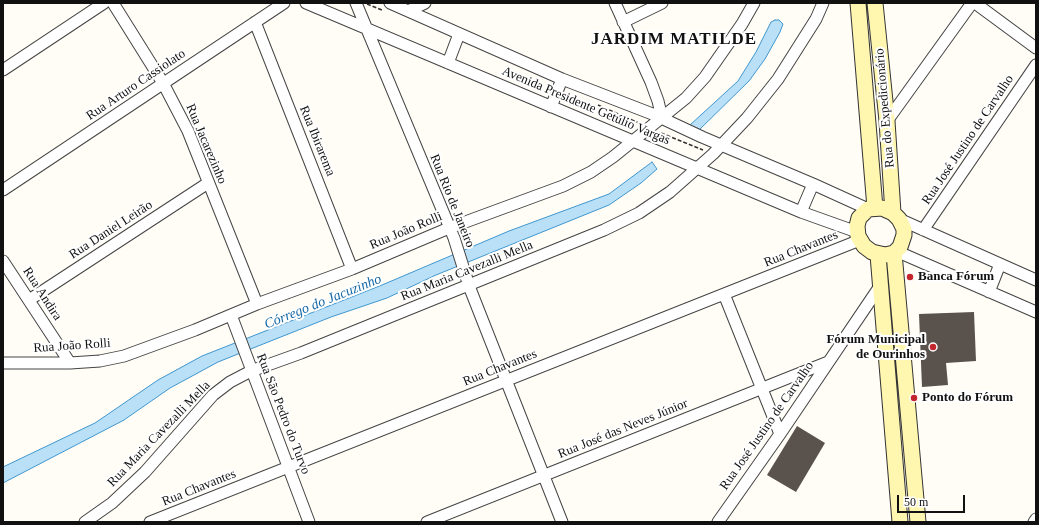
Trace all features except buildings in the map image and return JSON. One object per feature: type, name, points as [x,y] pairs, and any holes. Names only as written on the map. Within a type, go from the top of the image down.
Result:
[{"type":"main road","name":"Rua do Expedicionário","points":[[858,3],[872,208]]},
{"type":"main road","name":"Rua do Expedicionário","points":[[875,3],[896,216]]},
{"type":"main road","points":[[865,94],[884,91]]},
{"type":"main road","points":[[895,252],[878,254],[867,249],[859,236],[858,218],[872,208],[882,208],[896,216],[904,229],[903,241],[895,252],[918,522]]},
{"type":"main road","points":[[878,254],[900,522]]},
{"type":"main road","points":[[897,484],[915,483]]},
{"type":"street","points":[[3,70],[104,3]]},
{"type":"street","name":"Rua Jacarezinho","points":[[114,3],[164,83],[188,131],[257,304]]},
{"type":"street","name":"Rua Arturo Cassiolato","points":[[3,190],[284,3]]},
{"type":"street","name":"Avenida Presidente Getúlio Vargas","points":[[306,3],[859,236]]},
{"type":"street","name":"Rua Rio de Janeiro","points":[[356,3],[454,238],[469,286],[562,522]]},
{"type":"street","points":[[408,11],[425,3]]},
{"type":"street","points":[[615,3],[653,88],[662,118]]},
{"type":"street","points":[[623,22],[662,3]]},
{"type":"street","name":"Rua João Rolli","points":[[3,363],[70,363],[100,361],[124,356],[155,346],[257,304],[352,269],[449,228],[563,186],[591,172],[650,128],[686,98],[705,77],[742,24],[754,3]]},
{"type":"street","name":"Rua Maria Cavezalli Mella","points":[[85,522],[112,503],[145,472],[213,395],[230,382],[251,371],[469,286],[604,230],[639,213],[670,192],[717,150],[747,118],[778,79],[816,18],[823,3]]},
{"type":"street","points":[[887,121],[972,3]]},
{"type":"street","points":[[975,3],[1036,48]]},
{"type":"street","name":"Avenida Presidente Getúlio Vargas","points":[[387,7],[408,11],[562,79],[662,118],[717,150],[814,184],[872,208]]},
{"type":"street","name":"Rua Ibirarema","points":[[255,22],[352,269]]},
{"type":"street","points":[[448,63],[459,34]]},
{"type":"street","name":"Rua José Justino de Carvalho","points":[[923,230],[1036,65]]},
{"type":"street","points":[[551,107],[562,79]]},
{"type":"street","name":"Rua Daniel Leirão","points":[[29,300],[208,183]]},
{"type":"street","points":[[800,212],[814,184]]},
{"type":"street","points":[[896,216],[923,230],[1036,280]]},
{"type":"street","name":"Rua Chavantes","points":[[150,522],[724,294],[859,236]]},
{"type":"street","points":[[895,252],[1036,312]]},
{"type":"street","name":"Rua Andira","points":[[3,261],[70,363]]},
{"type":"street","points":[[989,292],[1000,264]]},
{"type":"street","name":"Rua José Justino de Carvalho","points":[[720,520],[880,286]]},
{"type":"street","points":[[724,294],[780,434]]},
{"type":"street","name":"Rua São Pedro do Turvo","points":[[231,315],[309,522]]},
{"type":"street","name":"Rua José das Neves Júnior","points":[[427,522],[828,362]]},
{"type":"street","points":[[709,522],[720,520]]},
{"type":"path","points":[[365,3],[387,7]]},
{"type":"path","points":[[596,104],[650,128],[717,150]]},
{"type":"water","points":[[779,20],[783,24],[765,59],[749,81],[697,132],[690,125],[738,81],[756,52],[771,22]]},
{"type":"water","points":[[652,162],[657,169],[641,183],[609,205],[436,275],[387,298],[331,317],[218,362],[170,388],[124,420],[3,483],[3,467],[95,423],[158,380],[202,356],[382,285],[509,231],[609,194]]},
{"type":"place","name":"Banca Fórum","points":[[910,277]]},
{"type":"place","name":"Fórum Municipal de Ourinhos","points":[[933,347]]},
{"type":"place","name":"Ponto do Fórum","points":[[914,398]]},
{"type":"district","name":"JARDIM MATILDE","points":[[674,40]]},
{"type":"water label","name":"Córrego do Jacuzinho","points":[[323,302]]}]
